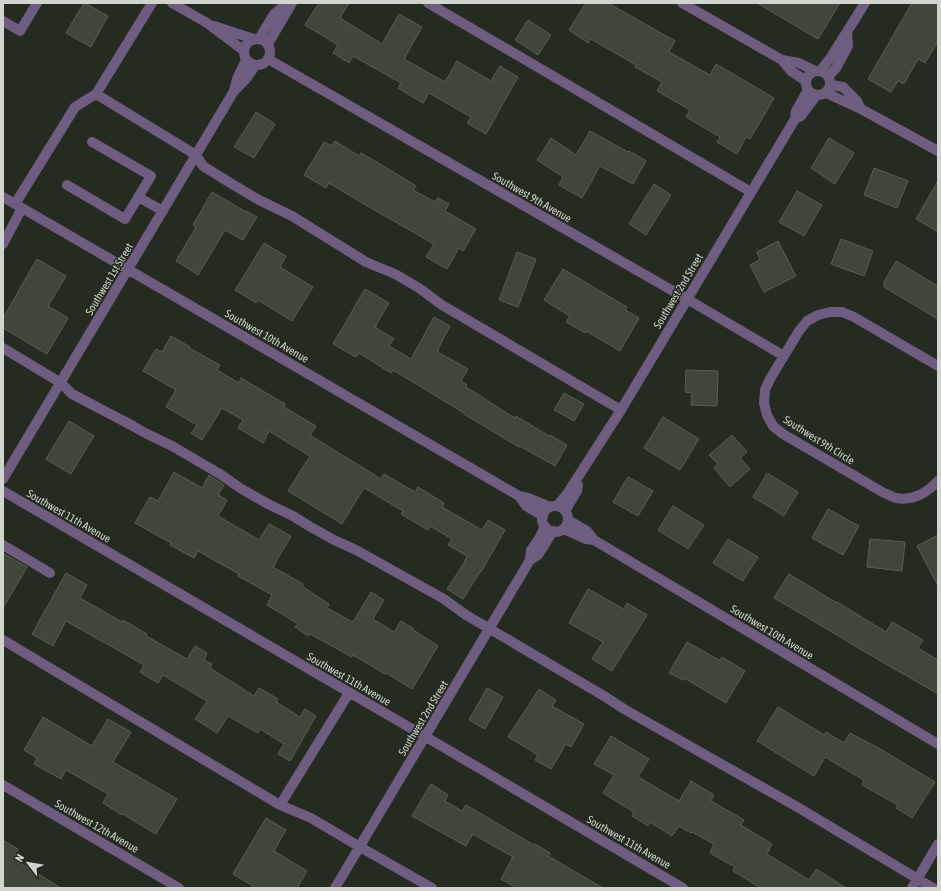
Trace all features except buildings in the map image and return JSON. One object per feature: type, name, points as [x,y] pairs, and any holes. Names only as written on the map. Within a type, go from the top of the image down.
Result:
[{"type":"street","points":[[3,22],[20,31],[37,3]]},
{"type":"street","points":[[3,244],[19,206],[76,107],[96,94],[152,3]]},
{"type":"street","points":[[172,3],[207,23],[245,55],[255,66]]},
{"type":"street","name":"Southwest 1st Street","points":[[260,41],[274,14],[287,3]]},
{"type":"street","name":"Southwest 1st Street","points":[[234,91],[249,41],[260,41],[292,3]]},
{"type":"street","points":[[428,3],[751,192]]},
{"type":"street","points":[[682,3],[782,60],[799,63],[819,83]]},
{"type":"street","name":"Southwest 2nd Street","points":[[335,888],[530,560],[538,555],[555,518],[577,491],[579,475],[621,410],[795,119],[801,116],[819,83],[836,68],[848,46],[847,32],[865,3]]},
{"type":"street","points":[[207,23],[260,41],[270,49],[268,59]]},
{"type":"street","name":"Southwest 1st Street","points":[[3,479],[234,91],[246,79],[255,66],[265,63],[268,59]]},
{"type":"street","name":"Southwest 9th Avenue","points":[[268,59],[784,356]]},
{"type":"street","points":[[782,60],[791,71],[819,83],[843,88],[857,101],[861,110],[938,151]]},
{"type":"street","points":[[96,94],[196,155],[203,166],[232,184],[292,216],[366,262],[395,274],[419,288],[442,305],[621,410]]},
{"type":"street","points":[[67,185],[126,219],[150,176],[92,142]]},
{"type":"street","name":"Southwest 10th Avenue","points":[[3,197],[519,496],[528,498],[586,539],[594,540],[938,744]]},
{"type":"street","points":[[138,197],[163,211]]},
{"type":"street","name":"Southwest 9th Circle","points":[[938,366],[854,317],[842,312],[830,312],[818,315],[807,321],[799,331],[770,379],[765,390],[764,403],[767,415],[773,426],[783,434],[884,493],[896,498],[908,498],[920,495],[931,489],[938,481]]},
{"type":"street","points":[[3,348],[61,383],[72,394],[172,446],[268,504],[293,516],[334,540],[356,550],[444,599],[466,615],[624,709],[799,808],[914,884],[933,888]]},
{"type":"street","name":"Southwest 11th Avenue","points":[[3,491],[350,692],[683,888]]},
{"type":"street","points":[[3,546],[50,572]]},
{"type":"street","points":[[3,640],[280,805],[311,818],[432,888]]},
{"type":"street","points":[[280,805],[350,692]]},
{"type":"street","name":"Southwest 12th Avenue","points":[[3,785],[179,888]]},
{"type":"street","points":[[914,884],[938,844]]}]
